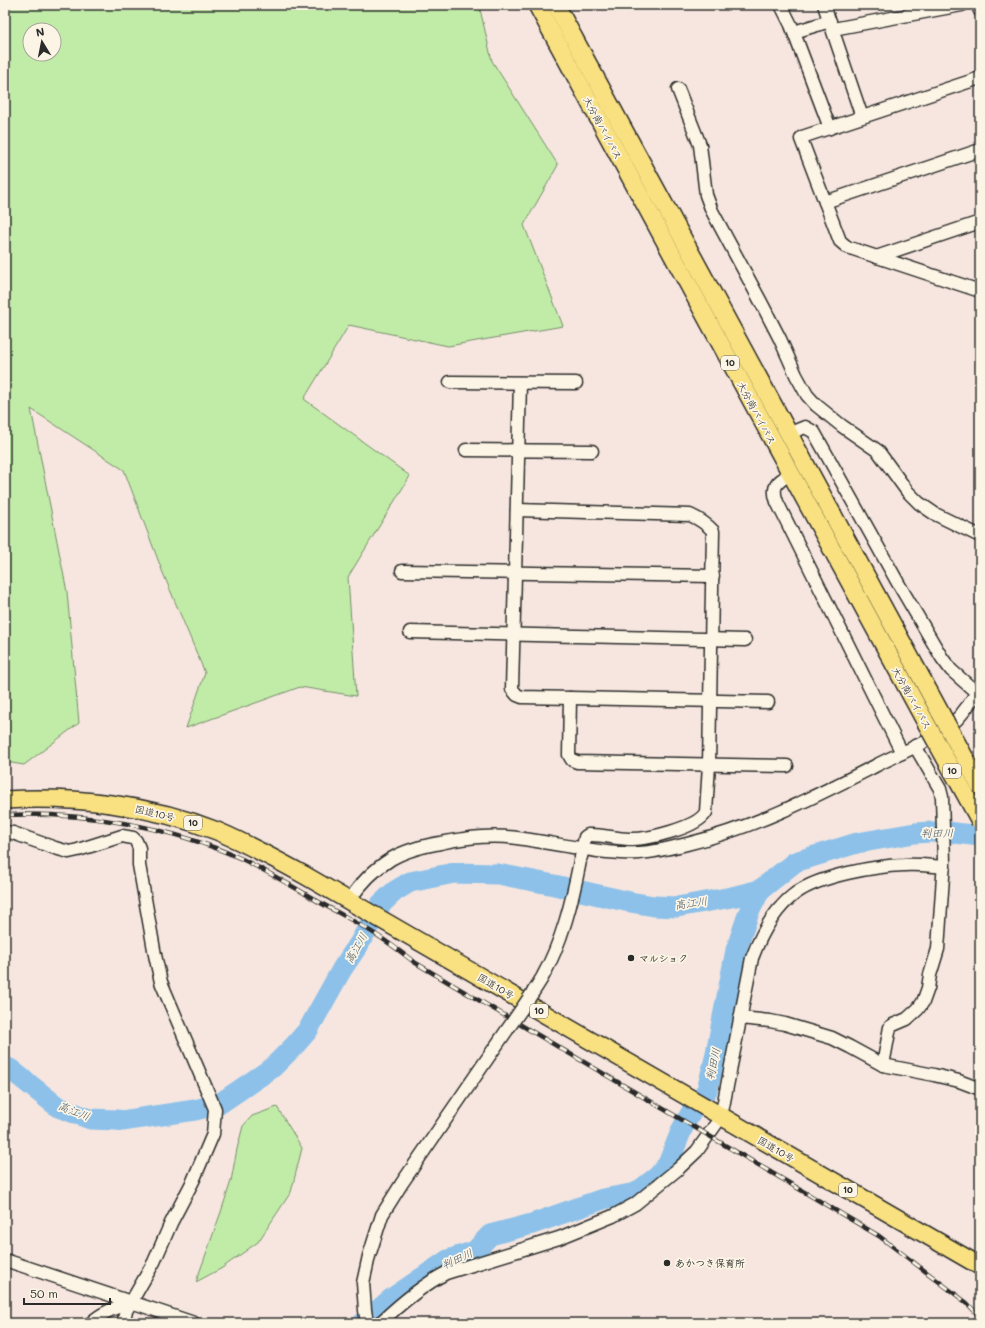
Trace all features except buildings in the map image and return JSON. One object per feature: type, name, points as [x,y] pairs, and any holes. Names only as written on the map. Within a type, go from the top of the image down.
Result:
[{"type":"highway","name":"大分南バイパス","points":[[537,5],[790,474],[980,821]]},
{"type":"highway","name":"大分南バイパス","points":[[556,5],[980,786]]},
{"type":"highway","name":"国道10号","points":[[5,800],[92,802],[139,809],[177,818],[216,831],[258,850],[306,876],[980,1266]]},
{"type":"street","points":[[781,5],[794,32],[830,128]]},
{"type":"street","points":[[824,5],[862,117]]},
{"type":"street","points":[[794,32],[962,5]]},
{"type":"street","points":[[978,5],[980,11]]},
{"type":"street","points":[[980,78],[802,137],[801,139],[840,241],[843,244],[847,247],[876,257],[980,291]]},
{"type":"street","points":[[678,89],[700,145],[706,195],[712,212],[780,338],[796,375],[807,395],[816,405],[842,426],[878,451],[907,491],[919,503],[935,514],[980,536]]},
{"type":"street","points":[[825,202],[980,150]]},
{"type":"street","points":[[876,257],[980,222]]},
{"type":"street","points":[[450,382],[576,383]]},
{"type":"street","points":[[520,383],[512,689],[517,695],[522,697],[768,702]]},
{"type":"street","points":[[355,905],[362,883],[376,870],[401,853],[423,846],[468,838],[492,836],[523,839],[583,849],[638,853],[673,847],[726,833],[786,810],[902,753],[952,724],[978,691],[951,670],[942,658],[814,432],[806,427],[788,434]]},
{"type":"street","points":[[466,450],[592,451]]},
{"type":"street","points":[[790,474],[780,481],[775,489],[774,495],[902,753]]},
{"type":"street","points":[[367,1323],[363,1283],[369,1256],[382,1215],[402,1183],[542,978],[555,951],[569,910],[585,837],[588,835],[638,839],[667,832],[698,821],[704,816],[707,808],[713,531],[707,524],[690,515],[517,510]]},
{"type":"street","points":[[402,571],[713,576]]},
{"type":"street","points":[[410,632],[745,640]]},
{"type":"street","points":[[570,698],[570,755],[572,760],[577,762],[787,766]]},
{"type":"street","points":[[883,1065],[890,1027],[907,1019],[923,1002],[938,949],[944,865],[943,805],[940,790],[915,746]]},
{"type":"street","points":[[5,832],[13,833],[69,852],[122,836],[133,838],[139,848],[139,865],[160,977],[182,1033],[215,1109],[213,1134],[193,1182],[171,1223],[154,1262],[126,1311],[123,1323]]},
{"type":"street","points":[[380,1323],[418,1291],[446,1273],[559,1238],[613,1216],[635,1204],[697,1152],[719,1116],[752,958],[760,938],[772,919],[783,904],[796,892],[813,883],[881,867],[944,865]]},
{"type":"street","points":[[740,1018],[770,1021],[832,1038],[883,1065],[940,1076],[980,1089]]},
{"type":"street","points":[[5,1260],[194,1323]]},
{"type":"street","points":[[91,1323],[96,1318],[116,1307],[131,1303]]},
{"type":"green space","points":[[5,5],[479,5],[492,61],[558,165],[524,225],[563,326],[448,346],[349,325],[304,399],[410,476],[348,577],[356,696],[300,687],[186,728],[205,673],[163,573],[124,470],[31,409],[67,592],[79,723],[24,765],[5,762]]},
{"type":"green space","points":[[277,1107],[302,1148],[291,1192],[258,1242],[222,1268],[196,1282],[231,1181],[243,1126],[252,1116]]},
{"type":"waterway","name":"判田川","points":[[363,1323],[391,1299],[448,1260],[475,1251],[490,1235],[532,1224],[603,1199],[636,1193],[658,1176],[668,1164],[682,1129],[693,1109],[707,1090],[715,1058],[736,950],[749,912],[760,890],[795,862],[857,843],[915,833],[947,832],[980,836]]},
{"type":"waterway","name":"高江川","points":[[5,1067],[10,1069],[58,1107],[90,1119],[122,1121],[195,1110],[219,1104],[272,1068],[308,1030],[381,904],[395,891],[410,882],[454,873],[498,874],[630,902],[654,906],[677,907],[732,897],[760,890]]},
{"type":"railway","points":[[5,815],[66,816],[126,824],[185,838],[252,864],[362,926],[414,962],[879,1236],[967,1303],[980,1317]]},
{"type":"place","name":"マルショク","points":[[631,958]]},
{"type":"place","name":"あかつき保育所","points":[[667,1263]]}]
